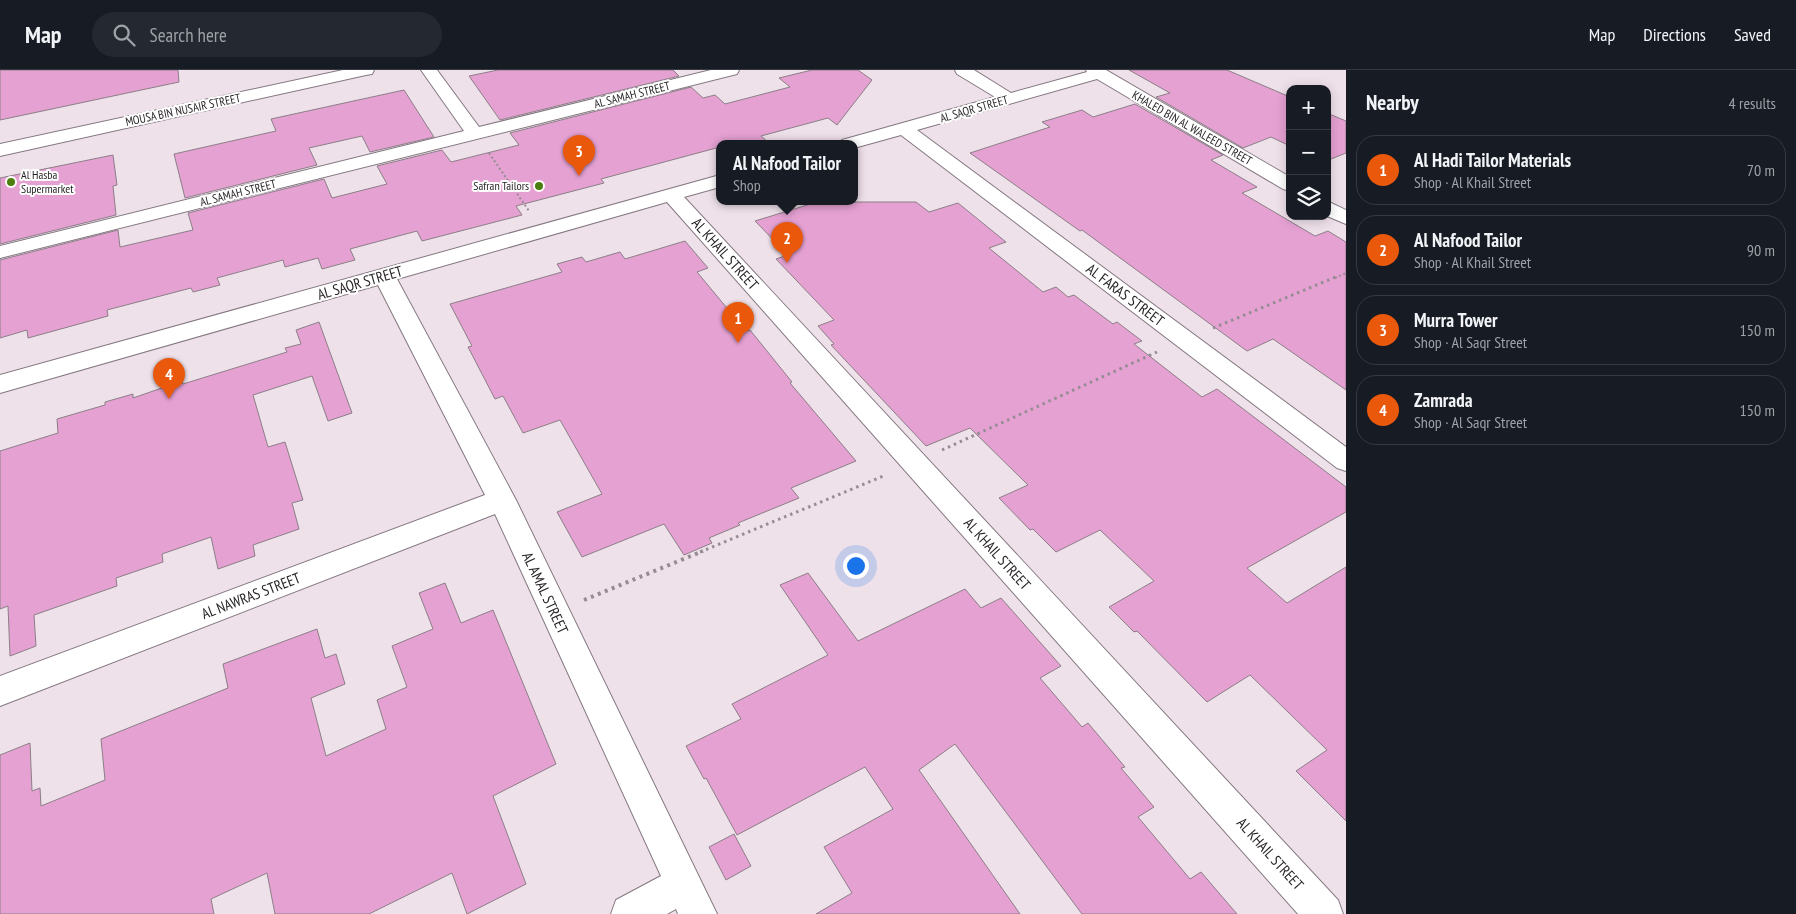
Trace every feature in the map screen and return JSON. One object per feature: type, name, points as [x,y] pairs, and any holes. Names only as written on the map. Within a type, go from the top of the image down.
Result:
[{"type":"street","name":"MOUSA BIN NUSAIR STREET","points":[[0,150],[300,77],[366,70]]},
{"type":"street","points":[[429,70],[476,134]]},
{"type":"street","name":"AL SAMAH STREET","points":[[0,252],[731,70]]},
{"type":"street","points":[[963,70],[1009,99]]},
{"type":"street","name":"AL SAQR STREET","points":[[858,141],[1097,72]]},
{"type":"street","name":"KHALED BIN AL WALEED STREET","points":[[1097,72],[1286,183]]},
{"type":"street","name":"AL FARAS STREET","points":[[904,128],[1346,461]]},
{"type":"street","name":"AL SAQR STREET","points":[[0,384],[716,182]]},
{"type":"street","name":"AL KHAIL STREET","points":[[671,195],[1324,914]]},
{"type":"street","points":[[1331,209],[1346,218]]},
{"type":"street","name":"AL AMAL STREET","points":[[384,276],[502,500],[690,899]]},
{"type":"street","name":"AL NAWRAS STREET","points":[[0,692],[502,500]]},
{"type":"street","points":[[630,914],[690,899]]},
{"type":"path","points":[[476,134],[543,231]]},
{"type":"path","points":[[554,613],[914,463],[1184,339],[1346,273]]},
{"type":"building","points":[[0,70],[178,70],[179,82],[0,120]]},
{"type":"building","points":[[498,70],[673,70],[679,76],[500,120],[469,76]]},
{"type":"building","points":[[812,70],[858,70],[872,80],[837,125],[828,118],[761,136],[766,140],[716,140],[716,148],[601,179],[604,183],[516,206],[522,215],[422,241],[417,231],[350,249],[355,260],[322,269],[318,258],[285,267],[283,260],[217,278],[220,285],[193,292],[191,288],[107,310],[108,316],[28,338],[27,330],[0,338],[0,260],[118,230],[120,247],[193,230],[188,213],[324,179],[332,198],[387,184],[377,166],[442,150],[451,162],[519,145],[510,133],[691,87],[703,98],[715,95],[725,104],[790,87],[779,78]]},
{"type":"building","points":[[1129,70],[1227,70],[1286,95],[1286,144],[1271,137],[1243,148],[1156,97],[1170,93]]},
{"type":"building","points":[[404,90],[434,137],[370,152],[362,136],[309,148],[317,165],[185,198],[174,154],[276,131],[271,119]]},
{"type":"building","points":[[1135,104],[1223,155],[1211,160],[1257,187],[1242,193],[1315,236],[1328,231],[1346,242],[1346,390],[1273,339],[1247,351],[1082,230],[1080,231],[970,153],[1050,127],[1042,122],[1082,110],[1093,117]]},
{"type":"building","points":[[1331,115],[1346,121],[1346,153],[1331,159]]},
{"type":"building","points":[[113,155],[117,185],[113,186],[116,215],[0,244],[0,178]]},
{"type":"building","points":[[858,202],[916,202],[929,212],[958,203],[1006,242],[989,248],[1043,292],[1056,287],[1068,297],[1074,295],[1113,324],[1117,322],[1142,341],[1134,344],[1202,397],[1217,389],[1346,487],[1346,512],[1247,568],[1287,603],[1346,567],[1346,821],[1296,771],[1327,750],[1250,675],[1207,702],[1137,631],[1134,632],[1109,607],[1154,581],[1100,530],[1056,552],[1033,529],[1030,530],[999,498],[1028,485],[970,428],[926,446],[831,345],[834,344],[818,326],[834,320],[776,259],[788,255],[755,221],[807,205],[858,205]]},
{"type":"building","points":[[685,241],[708,268],[697,272],[746,331],[750,330],[792,382],[790,383],[856,461],[791,488],[799,498],[738,523],[740,525],[709,538],[712,543],[684,555],[664,524],[582,557],[557,512],[602,494],[560,420],[523,433],[503,396],[495,399],[468,347],[472,346],[450,304],[562,272],[557,264],[582,257],[586,262],[620,252],[625,259]]},
{"type":"building","points":[[319,322],[352,413],[328,421],[312,376],[253,395],[268,447],[285,442],[303,500],[292,503],[299,529],[253,545],[255,556],[218,569],[211,537],[162,554],[163,562],[116,578],[117,586],[34,615],[36,646],[10,656],[8,606],[0,609],[0,451],[58,433],[57,419],[105,405],[105,402],[133,394],[133,398],[182,381],[183,384],[287,352],[285,348],[301,344],[296,330]]},
{"type":"building","points":[[808,573],[858,641],[965,589],[981,608],[1001,598],[1061,666],[1040,678],[1082,727],[1088,723],[1125,767],[1121,768],[1154,807],[1138,817],[1190,879],[1201,872],[1237,914],[1082,914],[955,744],[919,770],[1020,914],[816,914],[852,893],[824,847],[893,809],[865,767],[737,835],[686,746],[741,719],[732,704],[828,655],[780,585]]},
{"type":"building","points":[[445,583],[461,623],[493,610],[556,764],[493,796],[526,884],[467,914],[452,873],[369,914],[275,914],[267,873],[211,899],[214,914],[0,914],[0,755],[30,743],[32,791],[40,788],[41,806],[105,780],[101,739],[228,688],[223,664],[317,629],[325,658],[336,654],[345,684],[311,698],[326,756],[386,729],[377,700],[407,687],[392,646],[433,629],[419,593]]},
{"type":"building","points":[[734,834],[751,866],[726,880],[709,847]]},
{"type":"place","name":"Murra Tower","points":[[579,176]]},
{"type":"place","name":"Al Hasba Supermarket","points":[[11,182]]},
{"type":"place","name":"Safran Tailors","points":[[539,186]]},
{"type":"place","name":"Al Nafood Tailor","points":[[787,263]]},
{"type":"place","name":"Al Hadi Tailor Materials","points":[[738,343]]},
{"type":"place","name":"Zamrada","points":[[169,399]]}]
